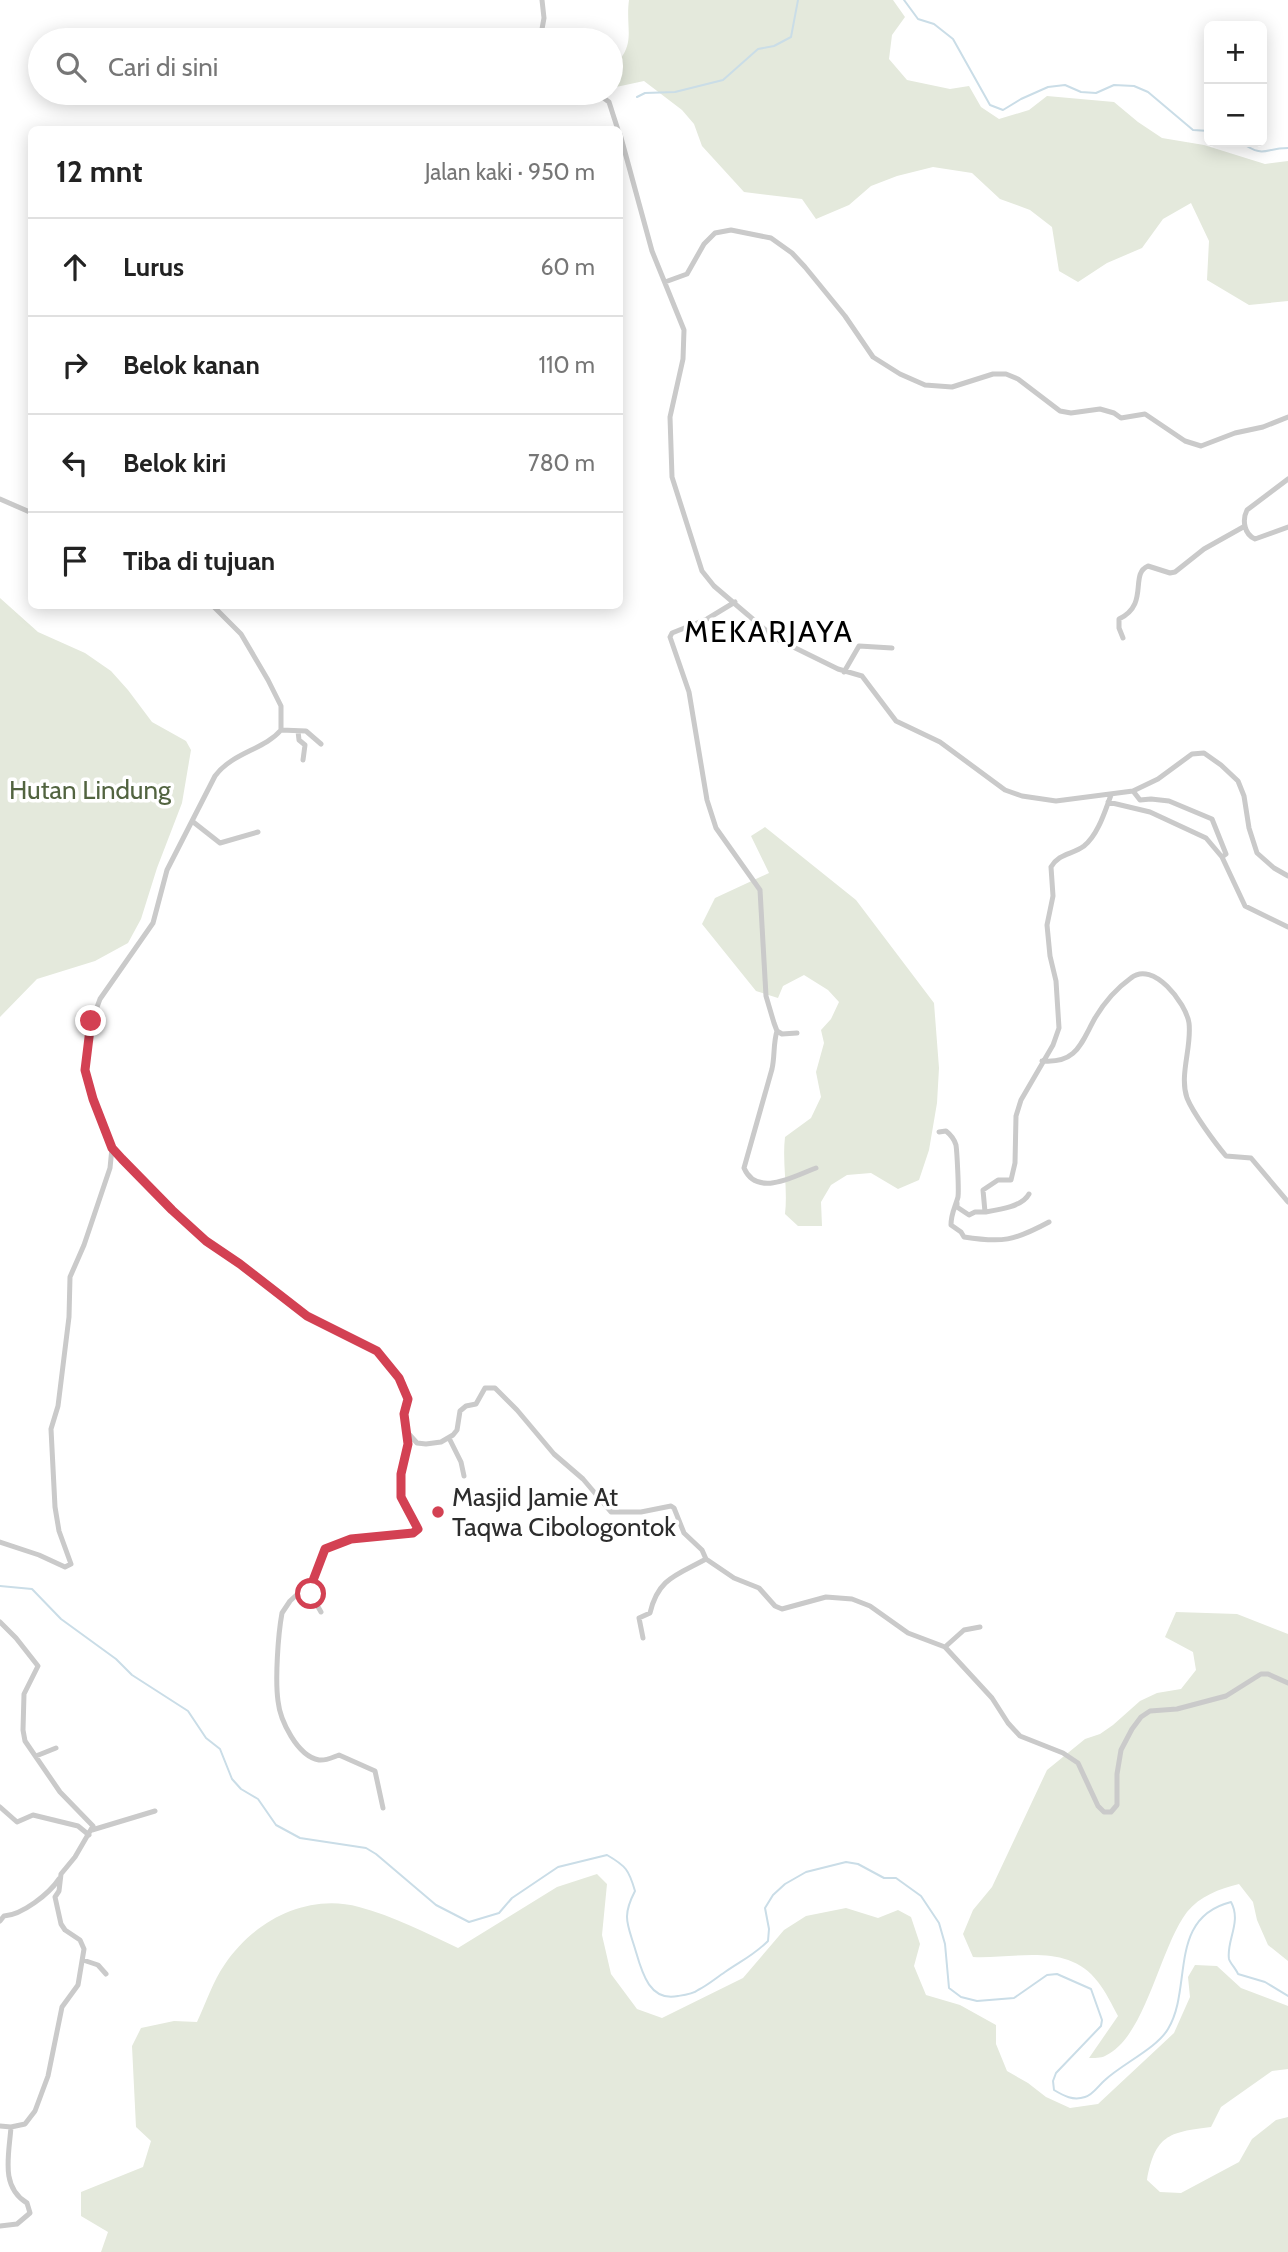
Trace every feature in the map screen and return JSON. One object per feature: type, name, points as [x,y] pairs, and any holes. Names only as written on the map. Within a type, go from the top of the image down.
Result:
[{"type":"street","points":[[542,0],[542,28]]},
{"type":"street","points":[[611,105],[617,126]]},
{"type":"street","points":[[623,146],[652,251],[684,330],[683,359],[670,417],[672,477],[702,570],[714,586],[775,638],[844,672],[860,675],[896,721],[940,742],[1005,790],[1027,798],[1050,801],[1109,798],[1167,774],[1192,754],[1199,752],[1209,756],[1235,777],[1240,787],[1257,853],[1288,876]]},
{"type":"street","points":[[665,282],[687,274],[704,244],[715,233],[729,230],[753,234],[771,238],[792,253],[845,316],[873,357],[917,382],[952,387],[993,374],[1006,374],[1018,379],[1060,411],[1071,413],[1100,409],[1121,418],[1145,414],[1185,441],[1200,446],[1263,428],[1288,416]]},
{"type":"street","points":[[1288,479],[1247,510],[1245,526],[1249,535],[1255,539],[1288,527]]},
{"type":"street","points":[[0,499],[28,511]]},
{"type":"street","points":[[1124,638],[1119,619],[1127,616],[1134,606],[1142,569],[1148,566],[1175,572],[1204,549],[1245,526]]},
{"type":"street","points":[[735,602],[707,619],[672,633],[670,637],[690,692],[706,800],[716,828],[760,890],[766,996],[777,1031],[773,1043],[775,1058],[744,1168],[747,1175],[766,1184],[816,1168]]},
{"type":"street","points":[[216,609],[241,634],[268,680],[281,706],[281,730],[271,740],[250,749],[219,771],[167,870],[153,923],[100,999],[89,1029],[85,1070],[112,1148],[172,1210],[206,1241],[307,1316],[377,1351],[399,1378],[408,1398],[403,1416],[408,1433],[407,1452],[401,1474],[401,1497],[418,1529],[413,1533],[348,1540],[325,1549],[309,1591],[321,1612]]},
{"type":"street","points":[[844,672],[859,646],[892,648]]},
{"type":"street","points":[[281,730],[306,731],[321,744]]},
{"type":"street","points":[[298,731],[299,740],[305,745],[303,760]]},
{"type":"street","points":[[1133,790],[1140,800],[1169,802],[1212,819],[1225,846],[1226,854],[1222,857]]},
{"type":"street","points":[[1109,798],[1150,812],[1206,838],[1222,857],[1245,906],[1288,927]]},
{"type":"street","points":[[985,1212],[983,1190],[998,1180],[1011,1180],[1015,1163],[1016,1116],[1024,1093],[1053,1045],[1059,1028],[1056,981],[1047,925],[1053,896],[1051,867],[1058,857],[1079,850],[1088,843],[1109,798]]},
{"type":"street","points":[[192,821],[220,843],[258,832]]},
{"type":"street","points":[[1042,1061],[1058,1060],[1074,1054],[1113,995],[1137,974],[1143,972],[1154,975],[1167,985],[1189,1021],[1186,1088],[1191,1105],[1226,1156],[1251,1158],[1288,1202]]},
{"type":"street","points":[[777,1031],[782,1034],[797,1033]]},
{"type":"street","points":[[939,1132],[946,1131],[953,1136],[957,1147],[957,1207],[965,1213],[969,1215],[1001,1210],[1024,1202],[1029,1194]]},
{"type":"street","points":[[0,1542],[65,1567],[71,1563],[59,1531],[55,1507],[51,1429],[58,1406],[69,1317],[69,1280],[110,1168],[112,1148]]},
{"type":"street","points":[[957,1199],[951,1213],[951,1225],[964,1237],[996,1242],[1023,1236],[1048,1222]]},
{"type":"street","points":[[408,1433],[421,1444],[441,1442],[449,1438],[456,1432],[460,1411],[466,1406],[476,1404],[485,1388],[493,1387],[517,1410],[554,1454],[583,1479],[611,1513],[673,1507],[685,1535],[702,1550],[706,1559],[734,1578],[759,1588],[777,1608],[828,1597],[857,1600],[908,1633],[945,1647],[992,1698],[1020,1736],[1063,1753],[1078,1763],[1098,1807],[1106,1813],[1113,1811],[1117,1805],[1117,1774],[1123,1745],[1136,1721],[1146,1713],[1177,1709],[1226,1696],[1261,1674],[1268,1674],[1288,1683]]},
{"type":"street","points":[[449,1438],[461,1462],[464,1476]]},
{"type":"street","points":[[643,1638],[639,1618],[650,1613],[655,1592],[664,1582],[706,1559]]},
{"type":"street","points":[[315,1578],[289,1601],[282,1614],[278,1702],[290,1736],[299,1749],[310,1757],[324,1760],[340,1755],[375,1771],[383,1808]]},
{"type":"street","points":[[0,1622],[38,1667],[24,1694],[23,1730],[26,1741],[60,1792],[93,1825],[45,1895],[15,1915],[4,1916],[0,1921]]},
{"type":"street","points":[[945,1647],[964,1630],[980,1627]]},
{"type":"street","points":[[36,1756],[56,1748]]},
{"type":"street","points":[[0,1807],[17,1822],[33,1815],[78,1826],[90,1833],[155,1811]]},
{"type":"street","points":[[0,2126],[12,2127],[25,2123],[35,2110],[48,2076],[62,2007],[77,1987],[85,1952],[82,1942],[65,1930],[58,1913],[55,1898],[59,1891],[60,1876]]},
{"type":"street","points":[[83,1960],[99,1965],[106,1974]]},
{"type":"street","points":[[0,2226],[17,2224],[25,2220],[31,2211],[27,2203],[15,2197],[10,2190],[5,2166],[12,2127]]},
{"type":"green space","points":[[629,0],[893,0],[905,17],[892,35],[889,59],[907,80],[950,89],[969,86],[981,107],[999,119],[1029,110],[1047,96],[1114,102],[1162,138],[1204,145],[1265,164],[1288,161],[1288,301],[1249,305],[1207,280],[1209,241],[1191,203],[1163,219],[1142,248],[1107,263],[1078,282],[1059,271],[1052,227],[1030,210],[1000,199],[972,173],[933,167],[897,176],[871,186],[849,205],[816,219],[802,199],[744,192],[702,146],[694,124],[682,110],[644,81],[623,86],[623,55],[629,37]]},
{"type":"green space","name":"Hutan Lindung","points":[[0,598],[38,632],[85,653],[111,671],[152,722],[186,741],[191,750],[182,803],[141,919],[128,943],[95,961],[37,979],[0,1017]]},
{"type":"green space","points":[[765,827],[856,900],[934,1003],[939,1068],[937,1103],[929,1150],[919,1180],[898,1189],[871,1173],[847,1175],[831,1185],[821,1202],[822,1226],[798,1226],[785,1214],[784,1147],[785,1137],[811,1118],[821,1097],[816,1072],[824,1043],[821,1030],[831,1019],[839,1002],[828,990],[804,975],[783,986],[778,998],[756,991],[702,924],[715,898],[769,873],[751,836]]},
{"type":"green space","points":[[1176,1612],[1237,1614],[1288,1634],[1288,1961],[1268,1945],[1257,1920],[1253,1902],[1239,1884],[1210,1894],[1192,1906],[1177,1928],[1142,2012],[1131,2031],[1119,2046],[1105,2056],[1089,2058],[1118,2016],[1101,1986],[1086,1970],[1057,1957],[1040,1955],[973,1957],[963,1934],[973,1910],[992,1887],[1047,1770],[1085,1739],[1100,1734],[1113,1725],[1140,1701],[1157,1693],[1181,1689],[1196,1670],[1193,1652],[1165,1637]]},
{"type":"green space","points":[[597,1874],[607,1884],[602,1935],[611,1974],[637,2009],[662,2018],[743,1978],[784,1930],[806,1916],[846,1908],[878,1918],[898,1910],[911,1917],[920,1944],[914,1966],[926,1995],[960,2005],[996,2025],[996,2044],[1007,2071],[1046,2097],[1070,2108],[1098,2104],[1174,2033],[1190,1997],[1188,1977],[1195,1965],[1217,1966],[1241,1988],[1288,2006],[1288,2069],[1272,2071],[1221,2107],[1211,2127],[1184,2131],[1166,2139],[1154,2154],[1147,2180],[1160,2192],[1181,2193],[1239,2162],[1252,2139],[1276,2120],[1288,2117],[1288,2252],[101,2252],[108,2232],[81,2216],[81,2192],[143,2167],[151,2141],[136,2127],[132,2046],[141,2028],[174,2021],[197,2022],[221,1971],[237,1949],[266,1923],[301,1908],[340,1904],[384,1915],[458,1948],[557,1887]]},
{"type":"waterway","points":[[637,97],[645,93],[675,92],[723,80],[758,49],[774,46],[791,37],[798,0]]},
{"type":"waterway","points":[[904,0],[918,19],[934,24],[953,39],[990,105],[1003,110],[1048,87],[1065,85],[1081,92],[1096,93],[1114,85],[1134,86],[1148,92],[1193,130],[1204,131]]},
{"type":"waterway","points":[[1249,147],[1260,151],[1288,148]]},
{"type":"waterway","points":[[0,1586],[32,1589],[61,1619],[116,1659],[132,1675],[188,1711],[206,1738],[220,1749],[232,1779],[241,1789],[258,1799],[276,1825],[300,1838],[366,1848],[436,1905],[469,1922],[499,1913],[512,1898],[558,1867],[607,1855],[629,1873],[635,1891],[628,1908],[628,1928],[645,1977],[660,1995],[668,1997],[694,1992],[752,1954],[768,1941],[765,1908],[773,1895],[785,1884],[806,1872],[846,1862],[858,1864],[884,1878],[896,1878],[921,1896],[939,1923],[945,1944],[949,1988],[961,1997],[977,2001],[1014,1998],[1047,1975],[1057,1974],[1091,1989],[1102,2020],[1101,2026],[1056,2073],[1053,2081],[1054,2090],[1069,2097],[1088,2096],[1102,2082],[1163,2036],[1175,2012],[1190,1938],[1198,1923],[1211,1910],[1231,1902],[1234,1909],[1229,1959],[1238,1974],[1265,1982],[1288,1996]]},
{"type":"place","name":"Masjid Jamie At Taqwa Cibologontok","points":[[438,1512]]},
{"type":"district","name":"MEKARJAYA","points":[[769,632]]},
{"type":"route","points":[[91,1021],[85,1070],[112,1148],[206,1241],[307,1316],[377,1351],[399,1378],[408,1398],[403,1416],[408,1433],[408,1448],[401,1474],[401,1497],[406,1511],[418,1529],[413,1533],[348,1540],[323,1550],[309,1591],[311,1594]]}]
